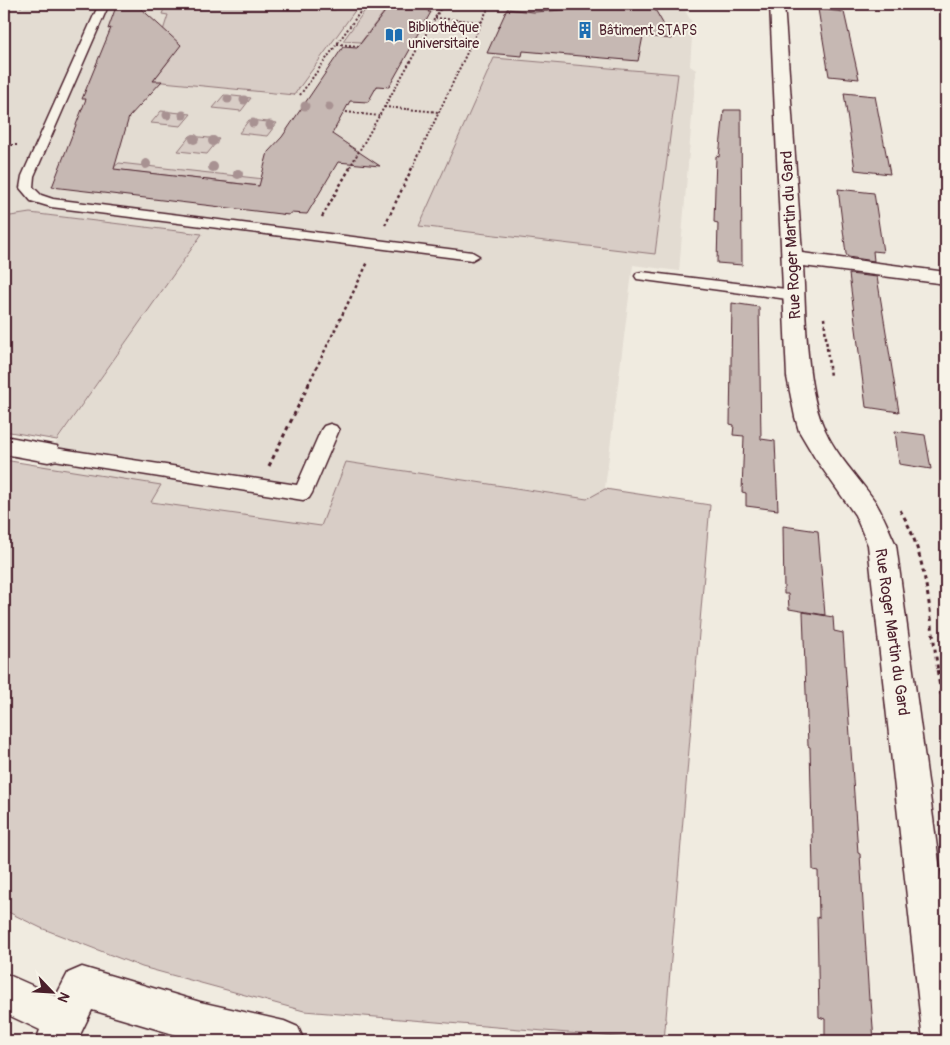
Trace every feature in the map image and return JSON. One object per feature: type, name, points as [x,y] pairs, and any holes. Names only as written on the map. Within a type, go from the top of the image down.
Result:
[{"type":"street","name":"Rue Roger Martin du Gard","points":[[777,4],[806,259],[795,295],[799,377],[806,416],[824,451],[866,510],[882,545],[943,1041]]},
{"type":"street","points":[[806,259],[946,278]]},
{"type":"street","points":[[4,445],[48,453]]},
{"type":"street","points":[[4,994],[60,1031],[82,987],[200,1022],[284,1041]]},
{"type":"lane","points":[[104,4],[28,176],[26,188],[30,194],[42,201],[51,203],[472,256]]},
{"type":"lane","points":[[642,276],[795,295]]},
{"type":"lane","points":[[48,453],[303,493],[330,430]]},
{"type":"path","points":[[4,5],[22,6],[25,4]]},
{"type":"path","points":[[300,95],[366,4]]},
{"type":"path","points":[[311,236],[443,4]]},
{"type":"path","points":[[363,8],[396,10]]},
{"type":"path","points":[[435,18],[481,22]]},
{"type":"path","points":[[336,44],[359,46]]},
{"type":"path","points":[[384,107],[439,112]]},
{"type":"path","points":[[346,112],[379,116]]},
{"type":"path","points":[[806,259],[830,385]]},
{"type":"path","points":[[898,507],[910,526],[922,565],[946,721]]},
{"type":"shaded area","points":[[29,4],[681,4],[693,24],[690,66],[696,70],[679,271],[633,265],[605,488],[710,505],[664,1041],[304,1011],[142,967],[41,928],[4,910],[40,466],[201,234],[30,213],[4,217],[4,13],[11,8],[23,8]]},
{"type":"shaded area","points":[[166,4],[300,4],[300,7],[334,10],[359,5],[294,95],[153,81],[171,58],[161,37],[168,15],[162,14]]},
{"type":"shaded area","points":[[366,9],[384,12],[361,42],[343,41]]},
{"type":"shaded area","points":[[494,58],[678,74],[655,254],[419,226]]},
{"type":"shaded area","points":[[224,95],[251,98],[241,111],[213,108]]},
{"type":"shaded area","points":[[161,111],[191,114],[181,126],[151,123]]},
{"type":"shaded area","points":[[249,120],[277,123],[267,136],[239,133]]},
{"type":"shaded area","points":[[190,136],[219,139],[207,154],[178,151]]},
{"type":"shaded area","points":[[119,163],[273,180],[269,187],[120,170],[108,172]]},
{"type":"shaded area","points":[[30,213],[202,234],[57,440],[4,431],[4,217]]},
{"type":"shaded area","points":[[4,460],[161,485],[151,502],[321,526],[346,462],[587,499],[605,489],[710,505],[664,1041],[304,1011],[142,967],[41,928],[4,910]]},
{"type":"building","points":[[117,4],[136,4],[181,45],[153,81],[162,81],[129,117],[114,169],[259,186],[268,152],[282,137],[343,47],[357,48],[391,4],[433,4],[428,12],[431,12],[389,87],[377,86],[368,102],[350,101],[332,134],[380,166],[338,162],[307,214],[290,213],[289,215],[52,187],[86,99],[82,99],[111,28],[108,29]]},
{"type":"building","name":"Bâtiment STAPS","points":[[637,5],[653,6],[672,39],[643,36],[638,61],[523,51],[522,56],[487,53],[507,9],[533,12]]},
{"type":"building","points":[[818,9],[844,12],[859,79],[829,76]]},
{"type":"building","points":[[844,93],[875,96],[890,174],[855,170]]},
{"type":"building","points":[[724,110],[741,110],[742,265],[717,263],[718,223],[714,222],[716,156],[719,157]]},
{"type":"building","points":[[838,189],[874,193],[883,252],[873,251],[874,261],[848,257],[846,254]]},
{"type":"building","points":[[849,274],[877,277],[899,412],[866,407]]},
{"type":"building","points":[[732,303],[759,307],[761,439],[775,441],[778,510],[746,506],[746,493],[742,492],[744,436],[733,435],[734,425],[730,424]]},
{"type":"building","points":[[895,431],[925,435],[931,469],[899,464]]},
{"type":"building","points":[[783,526],[818,531],[825,615],[789,609],[788,594],[784,594]]},
{"type":"building","points":[[803,612],[833,617],[834,631],[843,633],[869,1000],[871,1000],[874,1041],[825,1041],[825,1019],[819,1017],[818,871],[813,870],[810,747],[808,746]]},
{"type":"place","name":"Bâtiment STAPS","points":[[585,30]]},
{"type":"place","name":"Bibliothèque universitaire","points":[[394,35]]}]
